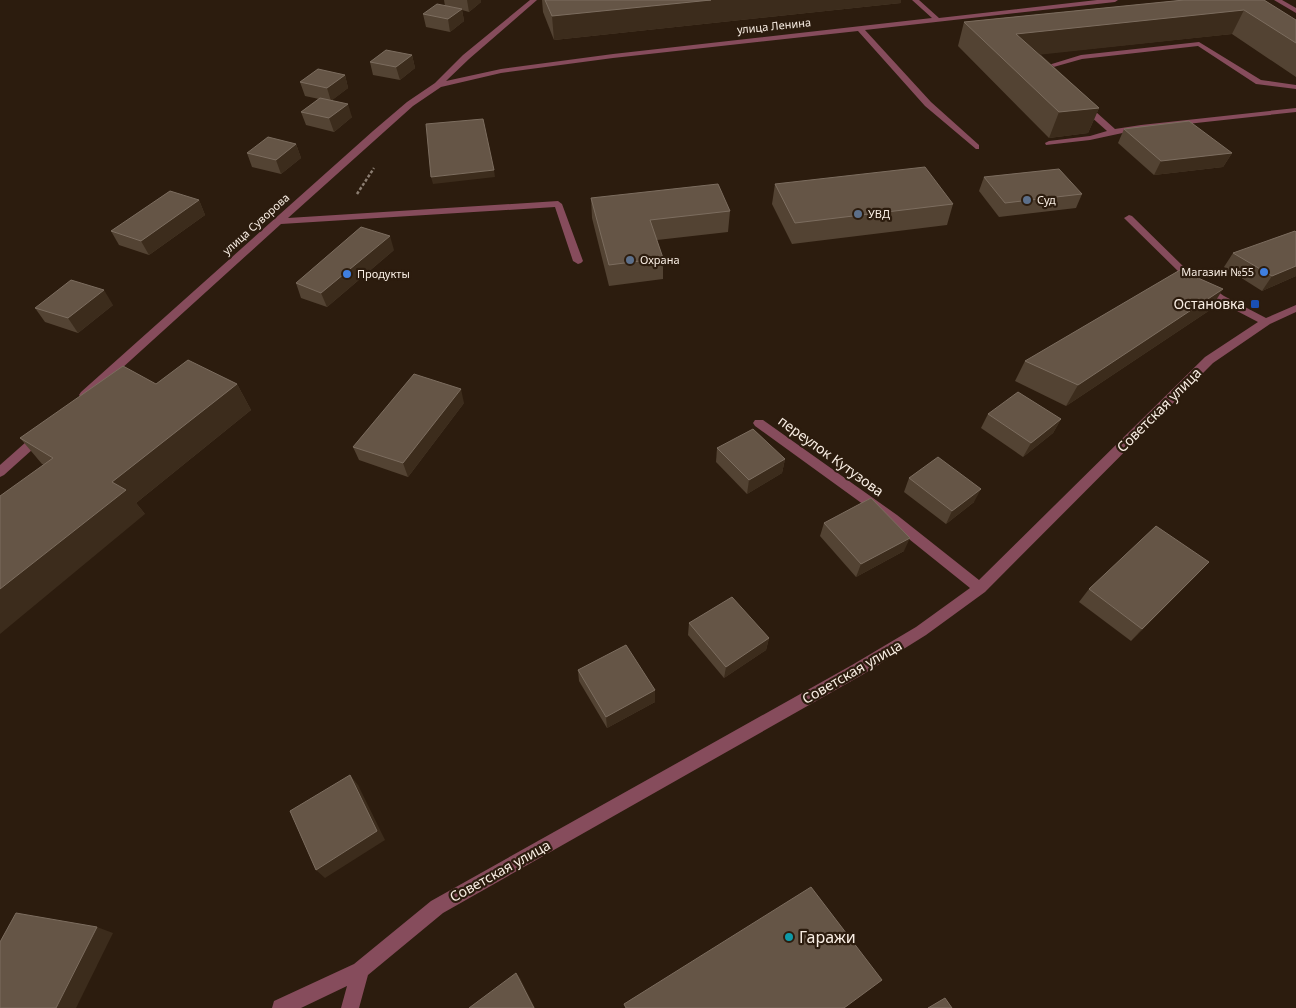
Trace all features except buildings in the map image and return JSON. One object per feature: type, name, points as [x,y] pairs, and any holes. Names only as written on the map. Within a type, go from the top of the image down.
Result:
[{"type":"street","name":"улица Суворова","points":[[80,400],[410,104],[438,85],[466,57],[534,0]]},
{"type":"street","points":[[915,0],[937,19]]},
{"type":"street","name":"улица Ленина","points":[[438,85],[501,71],[593,58],[1115,0]]},
{"type":"street","points":[[1277,0],[1296,11]]},
{"type":"street","points":[[859,28],[928,104],[976,147]]},
{"type":"street","points":[[1057,82],[1046,67],[1081,57],[1199,44],[1259,82],[1296,87]]},
{"type":"street","points":[[1078,101],[1113,132]]},
{"type":"street","points":[[1049,143],[1090,138],[1141,127],[1296,110]]},
{"type":"street","points":[[278,221],[558,204],[578,260]]},
{"type":"street","points":[[1129,218],[1185,273],[1220,298],[1266,322]]},
{"type":"street","name":"Советская улица","points":[[281,1008],[360,970],[437,907],[857,670],[921,631],[980,588],[1209,360],[1266,322],[1296,308]]},
{"type":"street","name":"переулок Кутузова","points":[[759,423],[893,519],[980,588]]},
{"type":"street","points":[[0,472],[43,433]]},
{"type":"street","points":[[350,1008],[360,970]]},
{"type":"place","name":"Суд","points":[[1027,200]]},
{"type":"place","name":"УВД","points":[[858,214]]},
{"type":"place","name":"Охрана","points":[[630,260]]},
{"type":"place","name":"Магазин №55","points":[[1264,272]]},
{"type":"place","name":"Продукты","points":[[347,274]]},
{"type":"place","name":"Остановка","points":[[1255,304]]},
{"type":"place","name":"Гаражи","points":[[789,937]]}]
